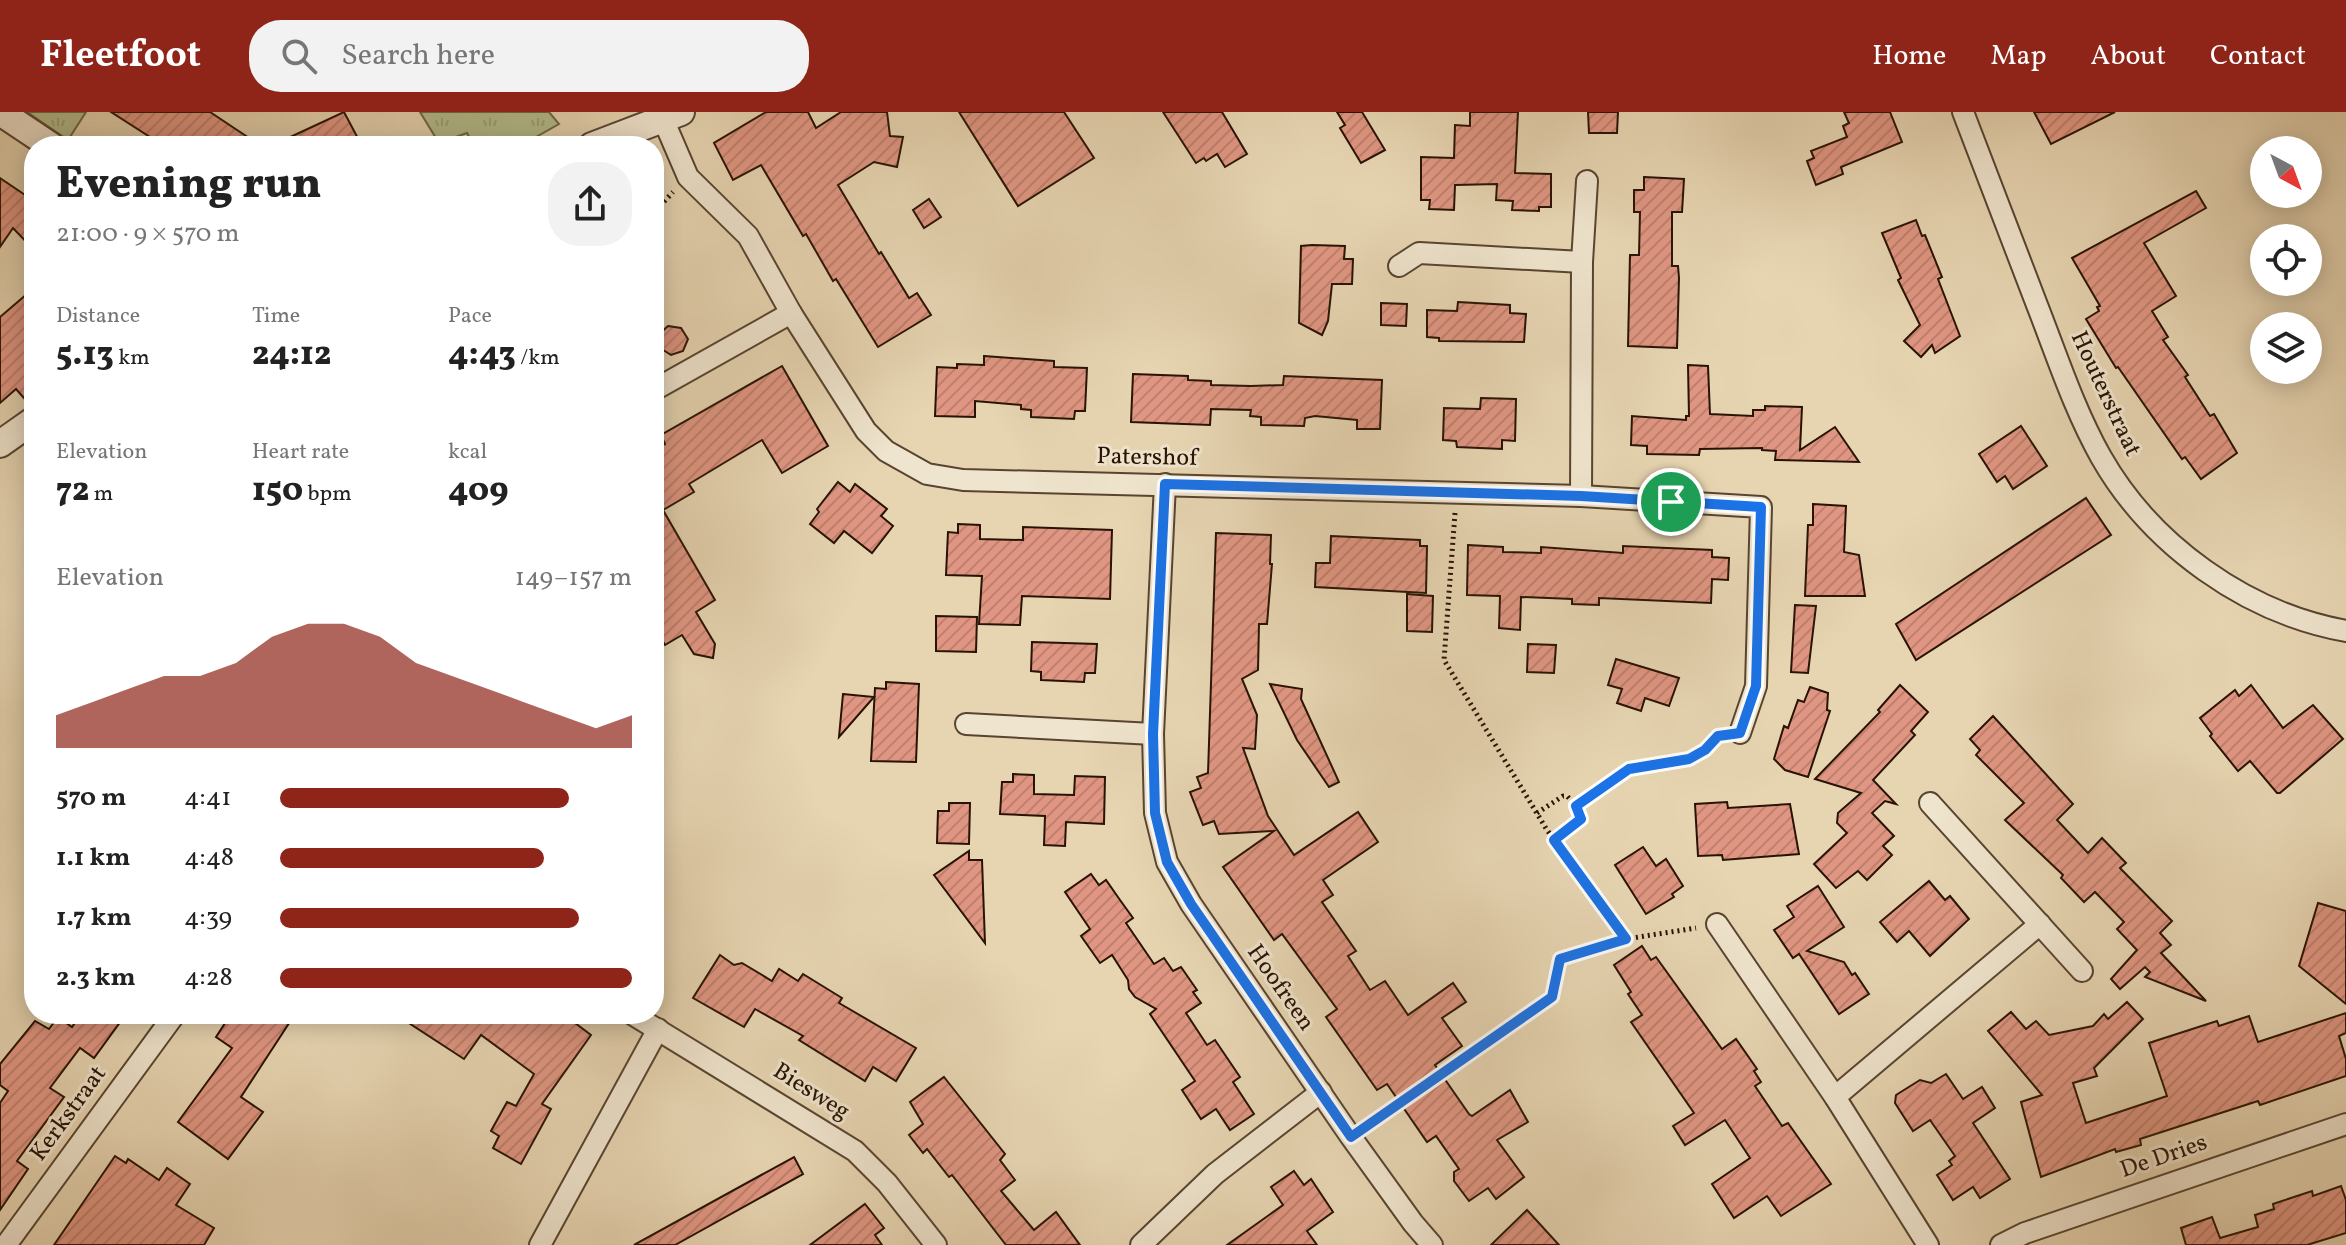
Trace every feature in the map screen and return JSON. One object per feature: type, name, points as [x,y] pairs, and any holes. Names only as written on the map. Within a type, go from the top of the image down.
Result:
[{"type":"street","points":[[0,112],[36,136]]},
{"type":"street","name":"Houterstraat","points":[[1963,112],[2074,401],[2101,457],[2133,503],[2180,553],[2219,580],[2265,604],[2325,628],[2346,631]]},
{"type":"street","points":[[619,136],[672,116],[688,177],[748,236],[791,313],[664,384]]},
{"type":"street","points":[[1581,496],[1582,262],[1587,181]]},
{"type":"street","points":[[1399,266],[1419,253],[1582,262]]},
{"type":"street","name":"Patershof","points":[[791,313],[866,431],[886,451],[927,474],[963,480],[1581,496],[1761,507],[1756,686],[1740,733]]},
{"type":"street","points":[[0,444],[24,427]]},
{"type":"street","name":"Hoofreen","points":[[1165,484],[1153,734],[1155,813],[1167,862],[1191,904],[1351,1137],[1432,1245]]},
{"type":"street","points":[[966,724],[1153,734]]},
{"type":"street","points":[[1930,803],[2082,971]]},
{"type":"street","points":[[1717,924],[1835,1097],[1928,1245]]},
{"type":"street","points":[[1835,1097],[2040,924]]},
{"type":"street","name":"Kerkstraat","points":[[6,1245],[168,1024]]},
{"type":"street","name":"Biesweg","points":[[649,1024],[855,1151],[887,1183],[936,1245]]},
{"type":"street","points":[[540,1245],[658,1029]]},
{"type":"street","points":[[1141,1245],[1215,1174],[1321,1092]]},
{"type":"street","name":"De Dries","points":[[2001,1245],[2055,1222],[2346,1124]]},
{"type":"path","points":[[1456,492],[1444,660],[1554,840],[1626,939]]},
{"type":"path","points":[[1576,806],[1629,769],[1689,759],[1705,750],[1718,736],[1740,733]]},
{"type":"path","points":[[1537,813],[1563,796],[1567,796],[1576,806],[1581,819],[1554,840]]},
{"type":"path","points":[[1351,1137],[1552,997],[1560,959],[1626,939],[1717,924]]},
{"type":"green space","points":[[27,112],[86,112],[71,136],[62,136]]},
{"type":"green space","points":[[420,112],[549,112],[559,124],[538,136],[469,136],[467,133],[435,136]]},
{"type":"building","points":[[111,112],[210,112],[246,136],[148,136]]},
{"type":"building","points":[[344,112],[357,136],[292,136]]},
{"type":"building","points":[[766,112],[808,112],[816,128],[841,112],[887,112],[890,136],[903,137],[897,167],[874,162],[838,185],[909,298],[917,293],[931,315],[878,347],[836,279],[833,281],[806,234],[803,236],[761,165],[733,180],[714,143]]},
{"type":"building","points":[[959,112],[1064,112],[1094,158],[1018,206]]},
{"type":"building","points":[[1163,112],[1222,112],[1247,154],[1225,167],[1217,154],[1196,163]]},
{"type":"building","points":[[1337,112],[1362,112],[1385,150],[1361,163],[1340,128],[1345,125]]},
{"type":"building","points":[[1470,112],[1518,112],[1515,173],[1551,174],[1551,207],[1539,207],[1539,211],[1512,210],[1513,201],[1496,200],[1497,184],[1455,185],[1454,210],[1429,209],[1430,200],[1421,200],[1421,157],[1454,158],[1455,125],[1470,126]]},
{"type":"building","points":[[1588,112],[1618,112],[1617,133],[1589,133]]},
{"type":"building","points":[[1844,112],[1890,112],[1902,142],[1841,167],[1843,174],[1816,185],[1807,161],[1814,158],[1811,151],[1847,137],[1843,126],[1849,123]]},
{"type":"building","points":[[2034,112],[2115,112],[2051,144]]},
{"type":"building","points":[[1644,177],[1684,179],[1682,212],[1672,212],[1672,266],[1678,266],[1679,278],[1677,348],[1628,346],[1630,255],[1639,255],[1640,212],[1634,212],[1634,190],[1644,190]]},
{"type":"building","points":[[0,178],[24,194],[24,240],[13,228],[0,247]]},
{"type":"building","points":[[2196,191],[2206,208],[2144,243],[2176,296],[2152,311],[2168,337],[2163,340],[2237,453],[2201,479],[2185,457],[2182,459],[2116,368],[2086,319],[2099,311],[2097,307],[2100,306],[2072,258]]},
{"type":"building","points":[[929,199],[941,217],[924,228],[913,210]]},
{"type":"building","points":[[1916,220],[1942,277],[1938,279],[1960,336],[1935,353],[1932,345],[1921,357],[1904,341],[1920,325],[1898,280],[1901,278],[1882,233]]},
{"type":"building","points":[[1301,246],[1345,246],[1344,259],[1353,259],[1352,284],[1332,284],[1328,321],[1322,335],[1299,323]]},
{"type":"building","points":[[24,297],[24,398],[16,389],[0,403],[0,317]]},
{"type":"building","points":[[1458,302],[1510,305],[1510,313],[1526,314],[1524,342],[1439,341],[1439,338],[1427,337],[1427,310],[1457,311]]},
{"type":"building","points":[[1381,303],[1407,304],[1406,326],[1381,325]]},
{"type":"building","points":[[668,326],[681,328],[688,339],[683,351],[671,355],[664,351],[664,330]]},
{"type":"building","points":[[984,356],[1054,361],[1054,367],[1087,368],[1085,411],[1075,411],[1074,419],[1031,417],[1031,410],[1021,409],[1021,405],[975,401],[975,417],[935,416],[937,367],[984,365]]},
{"type":"building","points":[[1688,365],[1708,366],[1710,414],[1753,416],[1753,410],[1765,410],[1765,406],[1802,407],[1800,450],[1835,427],[1859,462],[1775,460],[1776,451],[1762,448],[1700,449],[1699,455],[1647,454],[1647,446],[1631,445],[1632,416],[1686,420],[1689,416]]},
{"type":"building","points":[[782,366],[828,446],[782,473],[762,440],[689,484],[694,492],[664,509],[664,433]]},
{"type":"building","points":[[1133,374],[1188,376],[1188,380],[1211,381],[1211,385],[1251,386],[1283,385],[1284,376],[1382,380],[1380,429],[1357,429],[1357,420],[1315,416],[1305,418],[1304,426],[1261,425],[1261,417],[1250,416],[1251,410],[1211,409],[1210,425],[1131,422]]},
{"type":"building","points":[[1481,398],[1516,399],[1515,441],[1502,440],[1502,449],[1457,447],[1456,441],[1443,440],[1444,408],[1480,409]]},
{"type":"building","points":[[2021,426],[2047,466],[2013,489],[2005,476],[1997,482],[1979,454]]},
{"type":"building","points":[[838,482],[850,492],[855,484],[887,509],[881,516],[893,526],[872,553],[844,531],[834,543],[810,524],[819,512],[817,509]]},
{"type":"building","points":[[2086,498],[2111,535],[1916,660],[1896,624]]},
{"type":"building","points":[[1813,504],[1846,506],[1844,552],[1859,555],[1865,596],[1805,596],[1808,525],[1813,525]]},
{"type":"building","points":[[664,512],[715,600],[696,612],[715,644],[713,658],[694,654],[682,635],[665,645]]},
{"type":"building","points":[[958,524],[980,525],[980,539],[1023,540],[1023,527],[1112,530],[1110,599],[1022,596],[1020,625],[979,624],[982,576],[946,575],[948,532],[958,533]]},
{"type":"building","points":[[1216,533],[1271,535],[1267,624],[1259,624],[1258,670],[1242,679],[1257,715],[1255,749],[1243,748],[1268,816],[1294,855],[1358,812],[1378,842],[1323,880],[1333,895],[1322,902],[1356,951],[1348,956],[1370,990],[1385,981],[1408,1015],[1453,983],[1466,1002],[1442,1018],[1462,1046],[1435,1065],[1472,1116],[1510,1090],[1528,1122],[1497,1140],[1524,1177],[1496,1199],[1488,1188],[1469,1201],[1454,1181],[1454,1172],[1459,1169],[1436,1136],[1427,1142],[1387,1084],[1377,1090],[1326,1017],[1337,1009],[1282,934],[1274,940],[1223,867],[1274,831],[1219,834],[1214,821],[1203,825],[1190,792],[1201,788],[1197,777],[1208,773]]},
{"type":"building","points":[[1331,536],[1420,540],[1420,546],[1427,546],[1426,593],[1315,587],[1316,563],[1330,563]]},
{"type":"building","points":[[1468,545],[1503,547],[1503,552],[1541,553],[1541,547],[1623,553],[1623,546],[1712,550],[1712,557],[1729,558],[1728,580],[1712,579],[1711,603],[1599,598],[1599,605],[1572,604],[1572,599],[1521,597],[1520,630],[1499,628],[1500,596],[1467,595]]},
{"type":"building","points":[[1407,594],[1433,596],[1432,632],[1407,631]]},
{"type":"building","points":[[1795,605],[1816,606],[1808,673],[1791,672]]},
{"type":"building","points":[[936,616],[977,617],[976,652],[936,651]]},
{"type":"building","points":[[1032,642],[1097,644],[1095,673],[1085,673],[1084,682],[1041,680],[1041,672],[1031,671]]},
{"type":"building","points":[[1528,644],[1556,645],[1554,673],[1527,672]]},
{"type":"building","points":[[1616,659],[1679,678],[1669,706],[1645,698],[1641,711],[1617,703],[1622,689],[1608,685]]},
{"type":"building","points":[[886,682],[919,684],[916,762],[871,761],[875,688],[886,689]]},
{"type":"building","points":[[1270,684],[1302,689],[1301,699],[1339,782],[1329,787],[1297,740]]},
{"type":"building","points":[[1900,685],[1928,712],[1911,731],[1915,735],[1873,780],[1896,804],[1885,801],[1872,813],[1894,836],[1883,846],[1892,855],[1867,880],[1858,871],[1836,888],[1814,864],[1847,833],[1837,823],[1838,813],[1861,793],[1815,779],[1880,712],[1878,710]]},
{"type":"building","points":[[2251,685],[2283,728],[2313,705],[2343,739],[2280,793],[2250,761],[2238,771],[2200,718],[2235,690],[2239,696]]},
{"type":"building","points":[[1810,687],[1828,693],[1827,710],[1830,711],[1808,777],[1785,770],[1774,759],[1784,726],[1788,728],[1798,700],[1804,702]]},
{"type":"building","points":[[843,694],[874,697],[839,737]]},
{"type":"building","points":[[1993,716],[2073,804],[2057,820],[2088,853],[2102,838],[2126,863],[2120,868],[2172,921],[2160,933],[2171,945],[2161,953],[2206,1001],[2145,977],[2150,972],[2145,967],[2120,989],[2111,979],[2137,950],[2117,929],[2124,922],[2095,892],[2084,902],[2061,878],[2063,875],[2005,820],[2024,803],[1976,755],[1980,750],[1970,739]]},
{"type":"building","points":[[1013,774],[1034,775],[1034,794],[1074,795],[1075,776],[1105,777],[1104,824],[1066,822],[1065,846],[1044,845],[1045,816],[1000,814],[1002,782],[1013,782]]},
{"type":"building","points":[[1727,802],[1728,808],[1790,804],[1799,854],[1723,860],[1722,855],[1698,856],[1695,804]]},
{"type":"building","points":[[949,803],[970,803],[969,844],[937,843],[938,811],[949,811]]},
{"type":"building","points":[[1643,847],[1656,866],[1666,859],[1683,886],[1672,894],[1674,897],[1646,914],[1615,865]]},
{"type":"building","points":[[969,851],[969,860],[982,860],[985,943],[934,875]]},
{"type":"building","points":[[1091,874],[1099,885],[1106,880],[1133,918],[1126,923],[1154,964],[1164,958],[1173,971],[1181,967],[1197,990],[1193,992],[1201,1003],[1186,1013],[1207,1045],[1215,1040],[1240,1077],[1233,1082],[1254,1114],[1230,1130],[1216,1109],[1201,1119],[1182,1090],[1195,1081],[1150,1014],[1156,1009],[1135,997],[1112,955],[1100,963],[1081,936],[1090,929],[1065,892]]},
{"type":"building","points":[[1929,881],[1945,900],[1950,896],[1969,919],[1930,956],[1909,931],[1897,942],[1880,922]]},
{"type":"building","points":[[1818,886],[1844,927],[1807,951],[1844,962],[1869,994],[1839,1014],[1799,954],[1793,958],[1774,930],[1794,917],[1787,906]]},
{"type":"building","points":[[2318,903],[2346,911],[2346,1004],[2299,966]]},
{"type":"building","points":[[1642,946],[1651,960],[1656,957],[1722,1049],[1736,1039],[1757,1069],[1754,1071],[1761,1082],[1755,1086],[1782,1126],[1788,1123],[1831,1184],[1781,1216],[1767,1196],[1734,1218],[1712,1184],[1750,1158],[1725,1120],[1685,1145],[1673,1126],[1694,1113],[1631,1022],[1642,1015],[1614,965]]},
{"type":"building","points":[[720,955],[734,965],[742,963],[772,981],[779,969],[798,981],[803,974],[842,998],[839,1003],[916,1048],[896,1081],[873,1067],[865,1081],[799,1040],[803,1036],[755,1009],[744,1027],[693,998]]},
{"type":"building","points":[[2127,1002],[2143,1019],[2094,1068],[2097,1076],[2073,1083],[2086,1123],[2167,1096],[2149,1043],[2217,1021],[2219,1026],[2249,1016],[2258,1042],[2346,1013],[2346,1033],[2339,1036],[2346,1059],[2346,1076],[2260,1105],[2258,1101],[2140,1139],[2141,1145],[2116,1152],[2115,1149],[2041,1177],[2021,1102],[2042,1095],[1988,1031],[2011,1012],[2026,1029],[2036,1021],[2049,1035],[2093,1026],[2104,1014],[2108,1019]]},
{"type":"building","points":[[33,1024],[49,1029],[53,1024],[72,1027],[74,1024],[119,1024],[94,1058],[80,1048],[50,1088],[64,1097],[17,1161],[28,1169],[0,1210],[0,1103],[8,1091],[0,1085],[0,1064]]},
{"type":"building","points":[[224,1024],[288,1024],[241,1097],[263,1112],[228,1159],[178,1122],[232,1048],[216,1037]]},
{"type":"building","points":[[410,1024],[576,1024],[591,1035],[542,1104],[551,1109],[521,1164],[493,1148],[499,1136],[491,1131],[507,1102],[516,1106],[534,1074],[481,1035],[464,1059]]},
{"type":"building","points":[[1946,1074],[1963,1099],[1982,1087],[1995,1108],[1973,1123],[2010,1179],[1980,1198],[1973,1187],[1953,1200],[1937,1175],[1952,1165],[1949,1161],[1955,1156],[1930,1120],[1913,1131],[1895,1103],[1896,1095],[1920,1080],[1931,1083]]},
{"type":"building","points":[[944,1077],[1005,1154],[1000,1160],[1015,1180],[1001,1191],[1034,1230],[1056,1212],[1080,1245],[1006,1245],[952,1175],[949,1177],[927,1149],[923,1153],[909,1135],[923,1124],[910,1102]]},
{"type":"building","points":[[115,1156],[126,1163],[128,1159],[159,1180],[167,1168],[190,1184],[176,1205],[214,1228],[204,1245],[54,1245]]},
{"type":"building","points":[[794,1157],[803,1174],[675,1245],[634,1245]]},
{"type":"building","points":[[1294,1171],[1304,1185],[1311,1179],[1333,1212],[1307,1231],[1317,1245],[1227,1245],[1283,1205],[1271,1187]]},
{"type":"building","points":[[2341,1186],[2346,1200],[2346,1233],[2307,1245],[2186,1245],[2181,1228],[2212,1217],[2220,1238],[2258,1227],[2255,1215],[2274,1209],[2273,1204],[2312,1191],[2313,1196]]},
{"type":"building","points":[[865,1204],[884,1228],[875,1235],[882,1245],[810,1245]]},
{"type":"building","points":[[1527,1210],[1559,1245],[1491,1245]]},
{"type":"route","points":[[1165,484],[1581,496],[1671,502],[1761,507],[1756,686],[1740,733],[1718,736],[1705,750],[1689,759],[1629,769],[1576,806],[1581,819],[1554,840],[1626,939],[1560,959],[1552,997],[1351,1137],[1191,904],[1167,862],[1155,813],[1153,734],[1165,484]]}]
